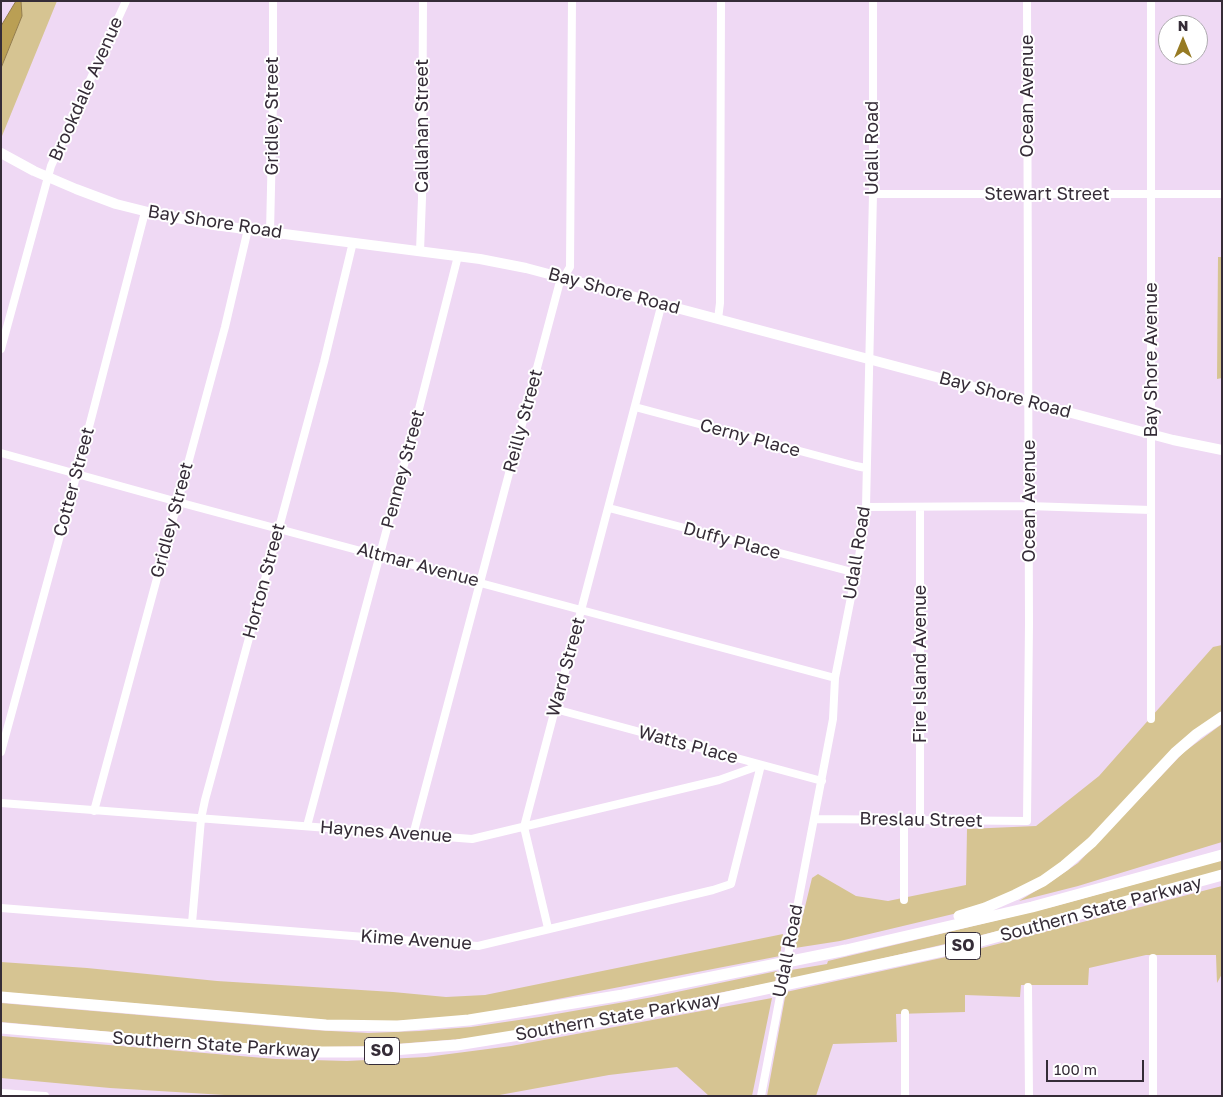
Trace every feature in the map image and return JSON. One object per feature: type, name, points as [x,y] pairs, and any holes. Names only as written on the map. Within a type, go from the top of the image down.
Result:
[{"type":"highway","points":[[916,934],[1006,900],[1058,871],[1092,842],[1175,753],[1201,731],[1222,717]]},
{"type":"highway","name":"Southern State Parkway","points":[[986,917],[1031,902],[1222,847]]},
{"type":"highway","name":"Southern State Parkway","points":[[1,997],[326,1025],[434,1024],[487,1018],[623,995],[764,968],[1032,907],[1222,855]]},
{"type":"highway","name":"Southern State Parkway","points":[[1,1028],[241,1049],[304,1052],[385,1051],[457,1045],[684,1006],[952,949],[1222,875]]},
{"type":"main road","name":"Bay Shore Road","points":[[2,153],[48,177],[96,197],[145,212],[248,229],[509,264],[662,303],[1152,435],[1222,450]]},
{"type":"street","name":"Brookdale Avenue","points":[[1,349],[53,162],[126,1]]},
{"type":"street","name":"Gridley Street","points":[[270,232],[273,1]]},
{"type":"street","name":"Callahan Street","points":[[420,251],[423,1]]},
{"type":"street","name":"Reilly Street","points":[[413,835],[559,285],[570,263],[572,1]]},
{"type":"street","points":[[718,318],[720,303],[721,1]]},
{"type":"street","name":"Udall Road","points":[[761,1096],[774,1018],[822,781],[833,719],[835,678],[856,573],[866,507],[873,194],[873,1]]},
{"type":"street","name":"Ocean Avenue","points":[[1027,821],[1028,1]]},
{"type":"street","name":"Bay Shore Avenue","points":[[1151,1],[1151,720]]},
{"type":"street","name":"Stewart Street","points":[[873,194],[1222,194]]},
{"type":"street","name":"Cotter Street","points":[[1,752],[77,473],[145,212]]},
{"type":"street","name":"Gridley Street","points":[[94,811],[225,327],[248,229]]},
{"type":"street","name":"Horton Street","points":[[192,923],[201,819],[324,362],[353,242]]},
{"type":"street","name":"Penney Street","points":[[307,826],[458,256]]},
{"type":"street","name":"Ward Street","points":[[548,928],[524,827],[662,303]]},
{"type":"street","name":"Cerny Place","points":[[634,407],[866,468]]},
{"type":"street","name":"Altmar Avenue","points":[[1,453],[835,678]]},
{"type":"street","points":[[866,507],[1028,506],[1151,510]]},
{"type":"street","name":"Fire Island Avenue","points":[[920,507],[920,820]]},
{"type":"street","name":"Duffy Place","points":[[609,508],[856,573]]},
{"type":"street","name":"Watts Place","points":[[555,709],[822,781]]},
{"type":"street","name":"Haynes Avenue","points":[[1,803],[472,839],[719,780],[762,765]]},
{"type":"street","name":"Kime Avenue","points":[[1,908],[478,946],[713,890],[731,884],[762,765]]},
{"type":"street","name":"Breslau Street","points":[[815,819],[1027,821]]},
{"type":"street","points":[[904,820],[904,900]]},
{"type":"street","points":[[1153,958],[1153,1096]]},
{"type":"street","points":[[1028,987],[1029,1096]]},
{"type":"street","points":[[905,1013],[905,1096]]},
{"type":"street","points":[[1,1093],[45,1096]]},
{"type":"shaded area","points":[[16,1],[21,1],[22,16],[1,68],[1,26]]},
{"type":"shaded area","points":[[21,1],[57,1],[2,136],[1,68],[22,16]]},
{"type":"shaded area","points":[[1218,257],[1222,257],[1222,378],[1217,379]]},
{"type":"shaded area","points":[[1222,645],[1222,714],[1068,862],[1019,893],[970,910],[840,941],[795,948],[812,878],[818,874],[856,896],[888,901],[966,885],[967,829],[1036,826],[1099,776],[1213,647]]},
{"type":"shaded area","points":[[1222,724],[1222,842],[1078,886],[1019,901],[1078,863],[1184,752]]},
{"type":"shaded area","points":[[1222,860],[1222,871],[1055,917],[789,980],[791,970],[827,964],[828,961],[1052,907]]},
{"type":"shaded area","points":[[1222,886],[1222,974],[1217,983],[1216,955],[1146,955],[1089,968],[1088,985],[1021,985],[1020,997],[965,995],[965,1012],[896,1014],[897,1042],[833,1044],[816,1096],[767,1096],[786,992],[955,955]]},
{"type":"shaded area","points":[[783,934],[780,956],[480,1014],[429,1019],[379,1022],[325,1020],[1,992],[1,962],[87,968],[217,981],[446,997],[485,995]]},
{"type":"shaded area","points":[[777,971],[775,982],[543,1027],[473,1038],[370,1046],[256,1045],[1,1022],[1,1003],[313,1030],[368,1033],[419,1031],[471,1027],[539,1017],[653,997]]},
{"type":"shaded area","points":[[772,998],[752,1096],[709,1096],[677,1067],[609,1075],[494,1096],[241,1096],[110,1088],[1,1078],[1,1036],[276,1059],[347,1061],[426,1057],[511,1046]]}]
